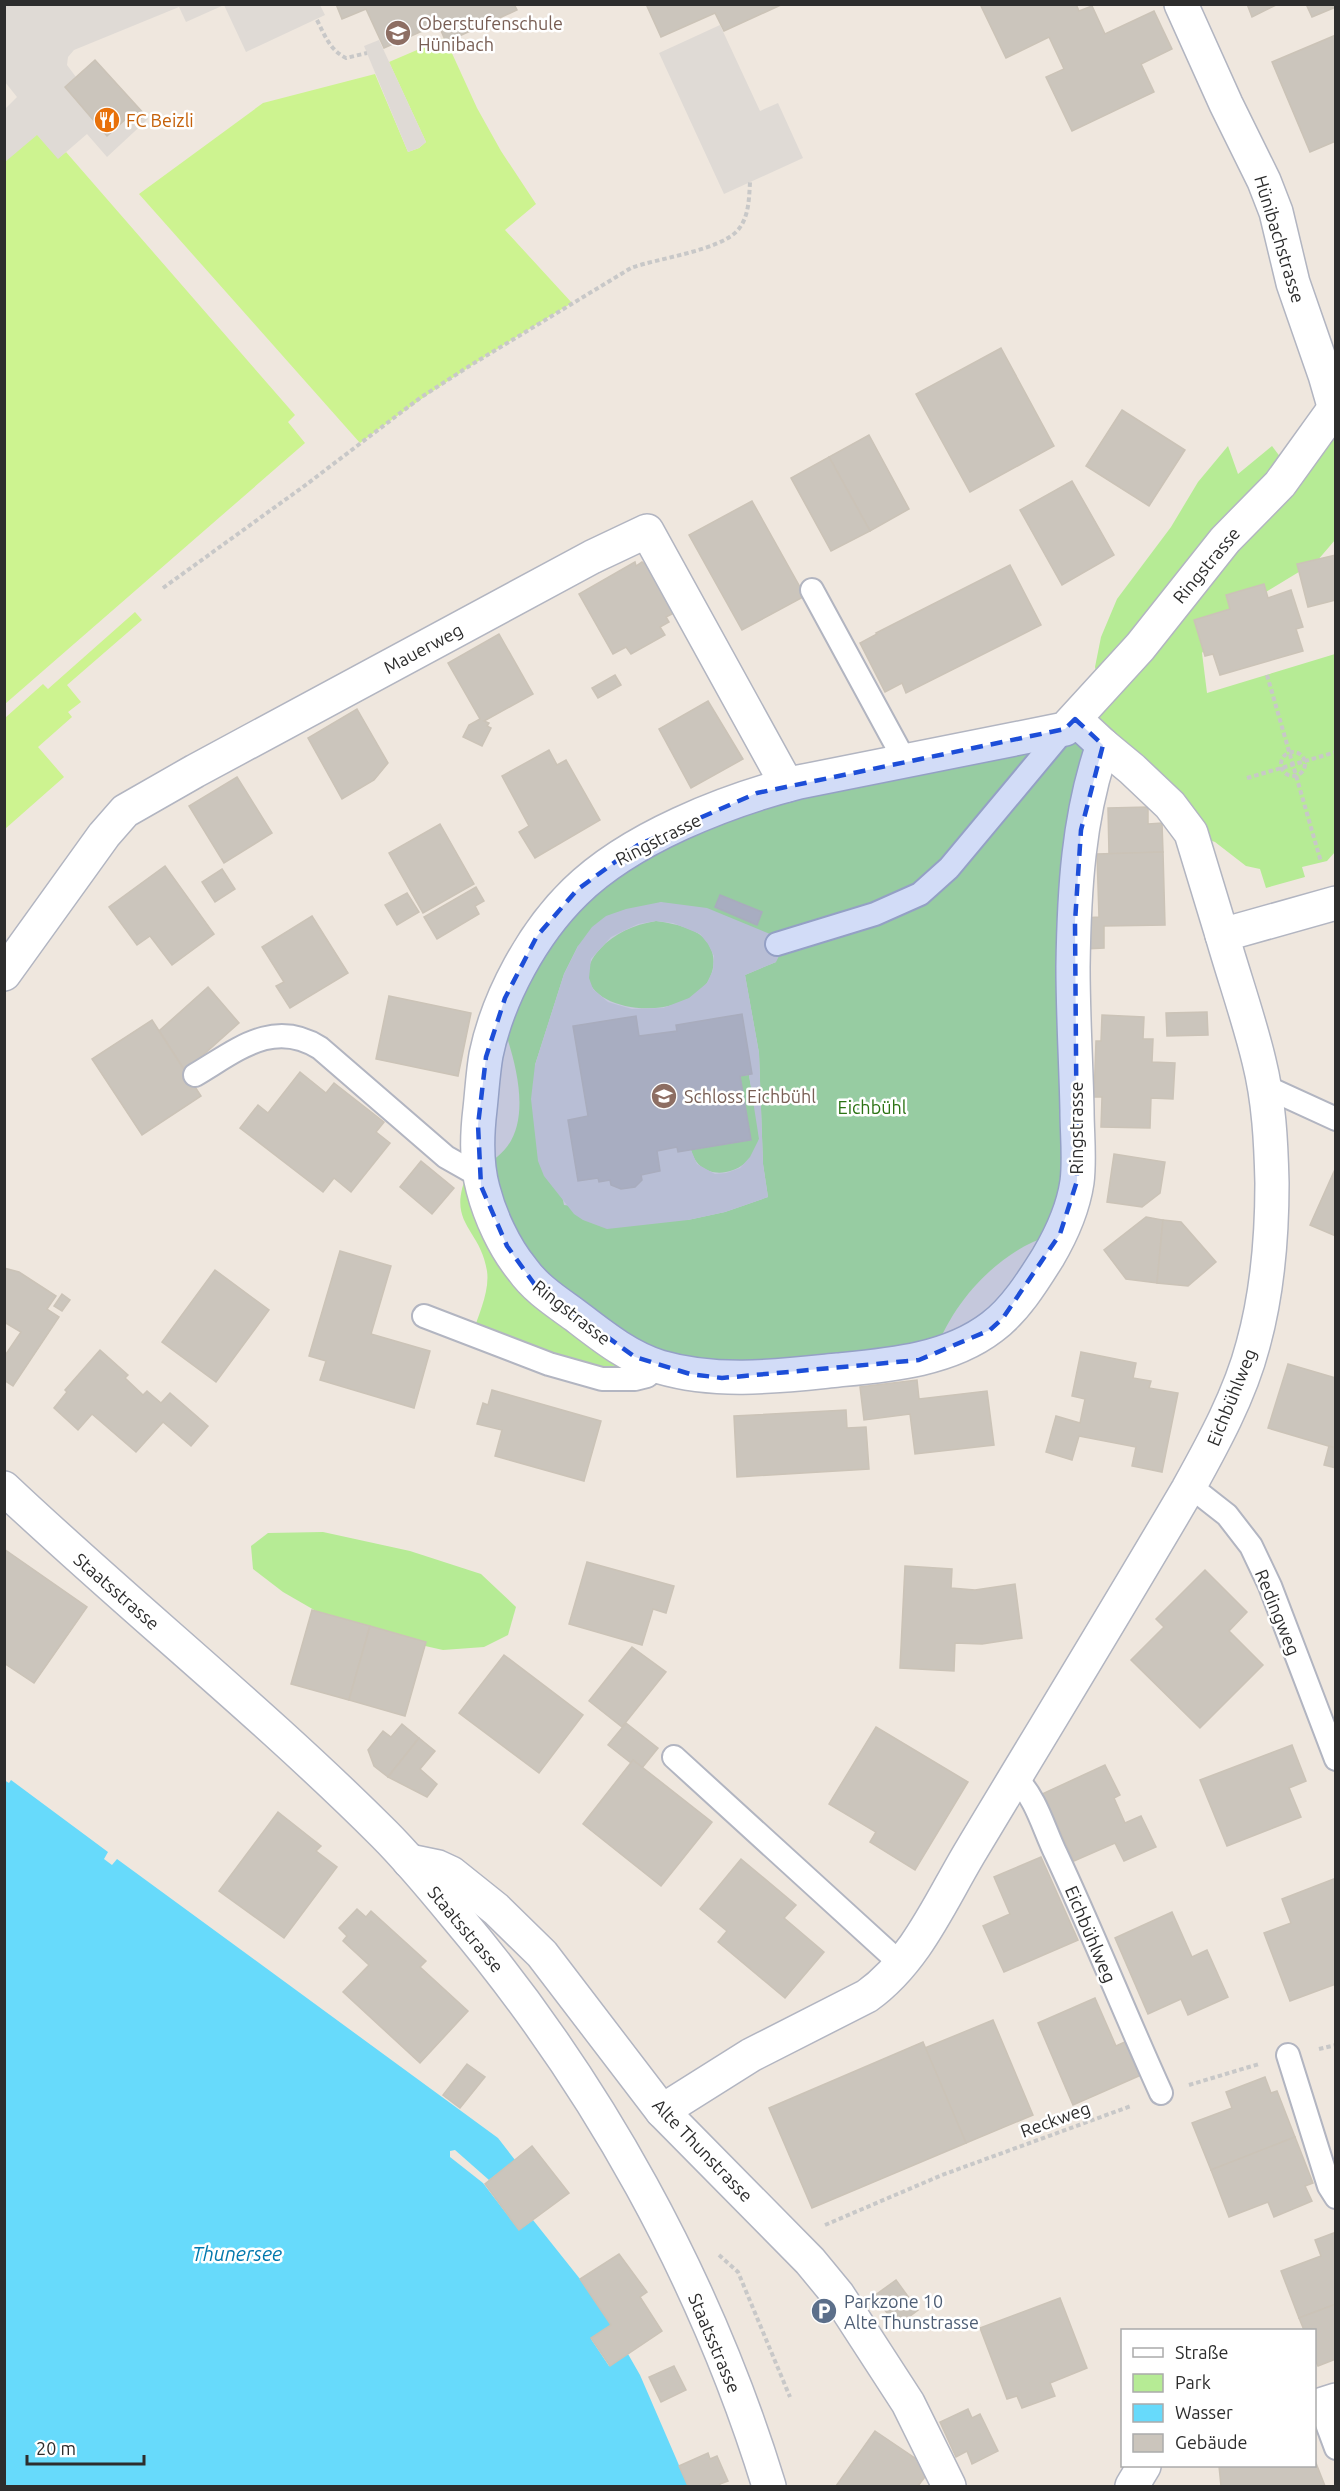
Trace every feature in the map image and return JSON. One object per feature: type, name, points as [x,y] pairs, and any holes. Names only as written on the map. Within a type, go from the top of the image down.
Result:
[{"type":"street","name":"Hünibachstrasse","points":[[1181,4],[1264,181],[1276,212],[1293,283],[1335,411]]},
{"type":"street","name":"Ringstrasse","points":[[1103,745],[1081,830],[1075,922],[1077,1181],[1060,1234],[1024,1292],[1003,1318],[990,1330],[945,1352],[919,1359],[887,1365],[764,1377],[722,1377],[690,1374],[658,1366],[635,1357],[608,1341],[535,1285],[520,1267],[492,1215],[482,1186],[478,1125],[486,1057],[495,1025],[505,998],[537,936],[552,916],[602,868],[638,845],[757,793],[1070,724],[1140,647],[1225,540],[1280,484],[1335,411]]},
{"type":"street","name":"Mauerweg","points":[[4,975],[104,835],[125,811],[581,562],[647,531],[787,785]]},
{"type":"street","points":[[1070,724],[1103,745]]},
{"type":"street","name":"Eichbühlweg","points":[[662,2111],[751,2055],[867,1996],[880,1987],[920,1940],[971,1849],[1016,1778],[1190,1486],[1210,1450],[1253,1346],[1262,1308],[1272,1233],[1271,1144],[1260,1062],[1191,833],[1170,805],[1103,745]]},
{"type":"street","points":[[1222,935],[1335,903]]},
{"type":"street","name":"Staatsstrasse","points":[[4,1488],[69,1549],[238,1697],[384,1834],[520,1995],[581,2082],[651,2201],[715,2334],[769,2487]]},
{"type":"street","name":"Alte Thunstrasse","points":[[409,1861],[438,1867],[451,1874],[521,1932],[549,1963],[662,2111],[795,2246],[838,2295],[908,2403],[949,2487]]},
{"type":"street","points":[[1132,2487],[1143,2467]]},
{"type":"lane","points":[[812,590],[905,761]]},
{"type":"lane","name":"Ringstrasse","points":[[777,944],[875,914],[920,894],[949,868],[1070,724]]},
{"type":"lane","points":[[195,1075],[255,1040],[280,1034],[306,1039],[320,1048],[446,1157],[469,1170],[480,1171]]},
{"type":"lane","points":[[1264,1086],[1335,1119]]},
{"type":"lane","points":[[424,1316],[549,1364],[602,1379],[635,1379],[647,1376],[658,1366]]},
{"type":"lane","name":"Redingweg","points":[[1190,1486],[1227,1515],[1251,1546],[1270,1586],[1335,1759]]},
{"type":"lane","points":[[674,1757],[901,1964]]},
{"type":"lane","name":"Eichbühlweg","points":[[1016,1778],[1037,1805],[1054,1850],[1091,1928],[1122,2006],[1161,2093]]},
{"type":"lane","points":[[1288,2055],[1329,2186],[1335,2197]]},
{"type":"lane","points":[[1323,2404],[1335,2448]]},
{"type":"path","points":[[317,20],[329,45],[338,54],[346,58],[355,58],[367,53]]},
{"type":"path","points":[[163,588],[307,484],[420,398],[471,365],[631,268],[649,261],[689,253],[722,241],[736,232],[749,204],[750,182]]},
{"type":"path","points":[[1267,675],[1321,862]]},
{"type":"path","points":[[1246,778],[1335,752]]},
{"type":"path","points":[[1281,768],[1283,759],[1289,753],[1299,753],[1304,761],[1303,770],[1296,776]]},
{"type":"path","points":[[1281,768],[1287,774],[1296,776]]},
{"type":"path","name":"Reckweg","points":[[795,2246],[813,2231],[842,2216],[942,2175],[1161,2093],[1288,2055],[1335,2045]]},
{"type":"highlighted area","points":[[1075,719],[1103,745],[1081,830],[1075,922],[1077,1181],[1060,1234],[1003,1318],[990,1330],[919,1360],[722,1378],[690,1374],[635,1357],[535,1285],[507,1246],[481,1186],[478,1125],[486,1057],[505,998],[537,936],[577,890],[638,845],[757,793],[1065,729]]},
{"type":"green space","points":[[445,38],[477,108],[501,151],[536,204],[505,230],[572,303],[464,370],[360,443],[139,194],[263,103],[375,74],[408,152],[419,148],[426,142],[389,62]]},
{"type":"green space","points":[[37,134],[58,158],[66,152],[295,415],[288,422],[305,443],[5,704],[4,162]]},
{"type":"green space","name":"Eichbühl","points":[[1336,413],[1335,540],[1317,561],[1228,615],[1202,653],[1207,693],[1335,654],[1335,852],[1327,861],[1302,867],[1305,877],[1266,888],[1260,869],[1246,866],[1215,842],[1191,833],[1104,746],[1060,1234],[1036,1241],[1016,1251],[986,1275],[960,1304],[934,1355],[635,1379],[472,1335],[485,1295],[487,1271],[478,1244],[462,1214],[460,1202],[462,1188],[469,1170],[480,1168],[497,1157],[509,1143],[517,1127],[519,1088],[499,1014],[537,936],[671,829],[1065,729],[1101,692],[1095,667],[1101,637],[1117,599],[1171,527],[1198,482],[1228,446],[1238,474],[1272,446],[1290,470]],"holes":[[[661,902],[776,962],[745,975],[759,1053],[763,1164],[768,1197],[725,1212],[688,1220],[564,1205],[535,1065],[564,974],[578,946]]]},
{"type":"green space","points":[[135,612],[142,620],[67,685],[81,702],[68,712],[72,717],[38,747],[64,777],[5,829],[5,718],[43,684],[48,689]]},
{"type":"green space","points":[[656,921],[689,929],[705,940],[713,954],[714,962],[706,984],[683,1002],[661,1007],[638,1008],[617,1004],[600,995],[590,983],[589,967],[600,949],[625,930]]},
{"type":"green space","points":[[749,1075],[759,1133],[755,1151],[748,1161],[727,1172],[705,1169],[697,1162],[691,1150],[751,1140],[740,1076]]},
{"type":"green space","points":[[323,1532],[410,1551],[481,1574],[516,1607],[508,1635],[484,1647],[443,1650],[385,1637],[335,1622],[283,1592],[253,1569],[251,1546],[268,1533]]},
{"type":"shaded area","points":[[5,5],[224,5],[186,22],[179,7],[74,50],[68,57],[67,65],[76,77],[65,87],[107,135],[128,117],[135,123],[145,115],[148,119],[107,157],[87,134],[58,159],[37,135],[5,162],[5,109],[17,97],[5,82]]},
{"type":"shaded area","points":[[224,5],[320,5],[325,15],[246,52]]},
{"type":"shaded area","points":[[720,25],[760,111],[778,103],[803,158],[724,194],[659,53]]},
{"type":"shaded area","points":[[379,40],[426,142],[419,148],[408,152],[364,46]]},
{"type":"shaded area","points":[[661,902],[707,908],[770,934],[777,944],[779,956],[776,962],[745,975],[759,1053],[763,1164],[768,1197],[725,1212],[688,1220],[607,1229],[574,1214],[544,1176],[538,1161],[531,1099],[535,1065],[564,974],[578,946],[592,927],[606,916],[626,909]],"holes":[[[656,921],[673,923],[700,934],[714,956],[713,970],[707,983],[689,998],[663,1008],[632,1009],[608,1002],[593,989],[589,978],[591,959],[611,937],[638,924]],[[742,1015],[752,1074],[749,1075],[759,1139],[750,1157],[740,1168],[715,1174],[697,1164],[691,1150],[678,1152],[677,1147],[657,1151],[660,1171],[641,1175],[642,1180],[635,1187],[621,1189],[611,1185],[610,1180],[598,1178],[578,1181],[568,1120],[588,1116],[573,1026],[635,1016],[639,1036],[677,1031],[677,1025]]]},
{"type":"water","name":"Thunersee","points":[[4,1780],[9,1783],[11,1780],[108,1852],[104,1859],[112,1865],[117,1859],[498,2138],[515,2160],[489,2180],[455,2150],[450,2151],[450,2157],[483,2183],[519,2230],[533,2220],[580,2279],[611,2325],[591,2339],[609,2366],[628,2354],[640,2375],[688,2486],[5,2486]]},
{"type":"building","name":"Oberstufenschule Hünibach","points":[[336,4],[514,4],[517,10],[446,42],[438,24],[384,48],[366,9],[342,19]]},
{"type":"building","points":[[646,4],[783,4],[724,31],[715,13],[661,37]]},
{"type":"building","points":[[980,4],[1076,4],[1079,11],[1092,6],[1105,34],[1154,11],[1172,49],[1141,64],[1154,92],[1072,131],[1046,77],[1064,69],[1049,37],[1006,58]]},
{"type":"building","points":[[1247,4],[1278,4],[1252,17]]},
{"type":"building","points":[[1306,4],[1336,4],[1336,7],[1312,17]]},
{"type":"building","points":[[1336,35],[1336,141],[1310,152],[1272,62]]},
{"type":"building","points":[[95,60],[145,115],[135,123],[128,117],[107,136],[65,87]]},
{"type":"building","points":[[1001,348],[1054,446],[970,492],[916,394]]},
{"type":"building","points":[[1122,410],[1185,450],[1149,506],[1086,466]]},
{"type":"building","points":[[869,435],[909,509],[870,531],[829,457]]},
{"type":"building","points":[[829,457],[870,531],[831,551],[791,478]]},
{"type":"building","points":[[1072,481],[1114,555],[1062,585],[1020,510]]},
{"type":"building","points":[[752,501],[805,596],[742,630],[689,535]]},
{"type":"building","points":[[1336,555],[1336,600],[1308,607],[1297,564]]},
{"type":"building","points":[[635,562],[636,566],[642,562],[654,571],[678,611],[666,617],[669,622],[660,627],[665,635],[631,654],[626,647],[613,654],[579,594]]},
{"type":"building","points":[[1010,565],[1041,625],[906,693],[902,683],[885,692],[860,643]]},
{"type":"building","points":[[1264,584],[1268,598],[1291,590],[1303,627],[1296,629],[1303,651],[1220,675],[1213,654],[1205,656],[1194,620],[1230,609],[1226,595]]},
{"type":"building","points":[[499,634],[533,694],[484,721],[489,723],[487,726],[491,728],[482,746],[463,737],[469,725],[480,719],[448,663]]},
{"type":"building","points":[[615,675],[621,685],[598,698],[592,688]]},
{"type":"building","points":[[708,701],[743,759],[691,788],[659,729]]},
{"type":"building","points":[[357,709],[388,763],[374,780],[342,799],[308,738]]},
{"type":"building","points":[[549,750],[557,765],[566,760],[600,820],[535,858],[519,832],[529,826],[502,776]]},
{"type":"building","points":[[237,777],[272,833],[224,863],[189,806]]},
{"type":"building","points":[[1148,807],[1148,824],[1162,823],[1163,852],[1109,854],[1108,808]]},
{"type":"building","points":[[440,824],[474,884],[423,913],[389,853]]},
{"type":"building","points":[[1163,852],[1165,925],[1104,926],[1104,948],[1085,949],[1083,918],[1099,917],[1097,854]]},
{"type":"building","points":[[165,866],[214,934],[172,965],[150,936],[137,945],[109,907]]},
{"type":"building","points":[[222,869],[235,889],[215,902],[202,882]]},
{"type":"building","points":[[476,887],[484,901],[475,906],[479,914],[437,939],[424,917]]},
{"type":"building","points":[[407,893],[419,912],[397,925],[385,905]]},
{"type":"building","points":[[720,895],[762,912],[757,925],[715,907]]},
{"type":"building","points":[[312,916],[348,973],[290,1008],[276,986],[284,982],[262,947]]},
{"type":"building","points":[[208,987],[239,1023],[185,1071],[159,1031]]},
{"type":"building","points":[[389,996],[471,1013],[458,1076],[376,1059]]},
{"type":"building","points":[[1207,1012],[1208,1035],[1167,1036],[1166,1013]]},
{"type":"building","name":"Schloss Eichbühl","points":[[742,1014],[752,1074],[740,1076],[751,1140],[678,1152],[677,1147],[657,1151],[660,1171],[641,1175],[642,1180],[635,1187],[621,1189],[611,1185],[610,1180],[599,1182],[598,1178],[578,1181],[568,1120],[588,1116],[573,1026],[636,1016],[639,1036],[677,1031],[676,1025]]},
{"type":"building","points":[[1102,1015],[1144,1017],[1143,1039],[1153,1039],[1152,1062],[1175,1063],[1173,1099],[1151,1098],[1150,1128],[1101,1127],[1102,1097],[1094,1097],[1096,1041],[1101,1041]]},
{"type":"building","points":[[152,1020],[201,1096],[142,1135],[92,1059]]},
{"type":"building","points":[[300,1072],[326,1093],[334,1083],[384,1122],[376,1132],[390,1143],[351,1192],[334,1178],[323,1192],[240,1128],[258,1105],[268,1113]]},
{"type":"building","points":[[1114,1154],[1165,1162],[1160,1193],[1142,1207],[1107,1202]]},
{"type":"building","points":[[421,1161],[454,1188],[432,1214],[400,1187]]},
{"type":"building","points":[[1336,1167],[1336,1236],[1310,1225]]},
{"type":"building","points":[[1146,1217],[1163,1220],[1157,1283],[1126,1279],[1104,1250]]},
{"type":"building","points":[[1163,1220],[1181,1222],[1216,1262],[1188,1286],[1157,1283]]},
{"type":"building","points":[[340,1251],[391,1266],[371,1334],[430,1351],[414,1408],[320,1380],[326,1361],[309,1356]]},
{"type":"building","points":[[4,1268],[19,1272],[56,1296],[47,1309],[59,1317],[13,1386],[4,1380],[4,1357],[21,1332],[4,1322]]},
{"type":"building","points":[[215,1270],[269,1310],[216,1382],[162,1342]]},
{"type":"building","points":[[62,1294],[70,1300],[62,1311],[54,1306]]},
{"type":"building","points":[[100,1350],[128,1375],[125,1378],[143,1395],[147,1391],[161,1403],[170,1393],[208,1426],[191,1446],[163,1422],[136,1452],[92,1414],[78,1430],[54,1408],[67,1392],[65,1390]]},
{"type":"building","points":[[1081,1352],[1136,1363],[1133,1378],[1151,1381],[1149,1388],[1178,1393],[1162,1472],[1132,1466],[1136,1447],[1079,1436],[1072,1460],[1046,1452],[1056,1416],[1080,1423],[1085,1399],[1072,1396]]},
{"type":"building","points":[[1288,1364],[1336,1378],[1335,1448],[1268,1428]]},
{"type":"building","points":[[917,1380],[919,1399],[987,1391],[994,1445],[915,1454],[910,1414],[864,1420],[860,1387]]},
{"type":"building","points":[[492,1390],[601,1421],[584,1481],[495,1456],[502,1430],[477,1424],[483,1403],[488,1405]]},
{"type":"building","points":[[846,1410],[847,1428],[866,1427],[869,1469],[737,1477],[734,1416]]},
{"type":"building","points":[[1329,1446],[1335,1448],[1336,1446],[1336,1468],[1324,1465]]},
{"type":"building","points":[[4,1549],[87,1607],[34,1683],[4,1663]]},
{"type":"building","points":[[587,1562],[674,1586],[666,1613],[653,1609],[642,1645],[569,1624]]},
{"type":"building","points":[[905,1566],[952,1569],[951,1588],[975,1590],[1015,1584],[1022,1638],[982,1644],[955,1643],[954,1671],[900,1668]]},
{"type":"building","points":[[1205,1570],[1247,1612],[1229,1631],[1263,1665],[1200,1728],[1131,1660],[1164,1627],[1156,1619]]},
{"type":"building","points":[[312,1610],[370,1626],[349,1700],[291,1684]]},
{"type":"building","points":[[370,1626],[426,1642],[405,1716],[349,1700]]},
{"type":"building","points":[[632,1647],[666,1672],[622,1727],[589,1701]]},
{"type":"building","points":[[504,1655],[583,1715],[539,1773],[459,1713]]},
{"type":"building","points":[[626,1723],[658,1748],[642,1768],[633,1760],[631,1763],[608,1745]]},
{"type":"building","points":[[402,1724],[419,1738],[388,1777],[374,1766],[368,1750],[383,1731],[391,1737]]},
{"type":"building","points":[[876,1727],[968,1782],[915,1870],[870,1842],[876,1832],[829,1804]]},
{"type":"building","points":[[419,1738],[435,1751],[420,1769],[437,1784],[427,1797],[388,1777]]},
{"type":"building","points":[[1292,1745],[1306,1781],[1289,1788],[1301,1817],[1227,1846],[1200,1780]]},
{"type":"building","points":[[633,1760],[712,1822],[661,1886],[583,1824]]},
{"type":"building","points":[[1105,1765],[1120,1795],[1114,1798],[1125,1823],[1141,1816],[1156,1847],[1124,1861],[1115,1843],[1074,1861],[1042,1794]]},
{"type":"building","points":[[278,1812],[321,1846],[316,1851],[337,1867],[284,1938],[219,1891]]},
{"type":"building","points":[[1041,1857],[1078,1940],[1004,1972],[983,1926],[1010,1914],[994,1877]]},
{"type":"building","points":[[741,1859],[796,1905],[784,1918],[824,1952],[785,1998],[718,1942],[727,1931],[700,1909]]},
{"type":"building","points":[[1336,1878],[1336,1984],[1290,2001],[1264,1933],[1291,1923],[1282,1899]]},
{"type":"building","points":[[357,1909],[366,1917],[371,1911],[426,1961],[420,1967],[468,2011],[420,2063],[343,1992],[369,1965],[343,1941],[347,1936],[339,1928]]},
{"type":"building","points":[[1172,1912],[1192,1957],[1207,1950],[1228,1997],[1188,2015],[1181,1999],[1148,2014],[1115,1938]]},
{"type":"building","points":[[1095,1998],[1116,2046],[1127,2041],[1141,2075],[1073,2105],[1038,2023]]},
{"type":"building","points":[[993,2020],[1033,2115],[966,2143],[925,2048]]},
{"type":"building","points":[[923,2042],[966,2143],[812,2208],[769,2108]]},
{"type":"building","points":[[467,2064],[485,2077],[460,2108],[443,2095]]},
{"type":"building","points":[[1265,2077],[1271,2093],[1277,2091],[1295,2137],[1211,2170],[1192,2123],[1232,2108],[1226,2092]]},
{"type":"building","points":[[1295,2137],[1313,2183],[1305,2186],[1312,2201],[1274,2217],[1268,2202],[1229,2217],[1211,2170]]},
{"type":"building","points":[[532,2146],[569,2193],[519,2230],[485,2184]]},
{"type":"building","points":[[1336,2232],[1336,2304],[1299,2318],[1281,2271],[1321,2256],[1315,2240]]},
{"type":"building","points":[[619,2254],[647,2292],[640,2297],[662,2331],[610,2366],[591,2338],[611,2325],[580,2279]]},
{"type":"building","points":[[896,2280],[918,2310],[897,2326],[874,2296]]},
{"type":"building","points":[[1060,2298],[1087,2368],[1050,2383],[1055,2396],[1022,2408],[1017,2396],[1007,2399],[980,2328]]},
{"type":"building","points":[[1336,2304],[1336,2359],[1318,2366],[1316,2329],[1304,2329],[1299,2318]]},
{"type":"building","points":[[674,2366],[686,2390],[661,2402],[649,2377]]},
{"type":"building","points":[[968,2409],[972,2418],[980,2414],[998,2451],[972,2464],[967,2451],[956,2457],[940,2422]]},
{"type":"building","points":[[875,2431],[931,2469],[918,2486],[836,2486]]},
{"type":"building","points":[[708,2453],[710,2459],[717,2456],[728,2481],[720,2486],[688,2486],[679,2466]]},
{"type":"building","points":[[1316,2463],[1325,2486],[1221,2486],[1219,2467],[1316,2467]]},
{"type":"place","name":"Oberstufenschule Hünibach","points":[[398,33]]},
{"type":"place","name":"FC Beizli","points":[[107,120]]},
{"type":"place","name":"Schloss Eichbühl","points":[[664,1096]]},
{"type":"place","name":"Parkzone 10 Alte Thunstrasse","points":[[824,2311]]}]
